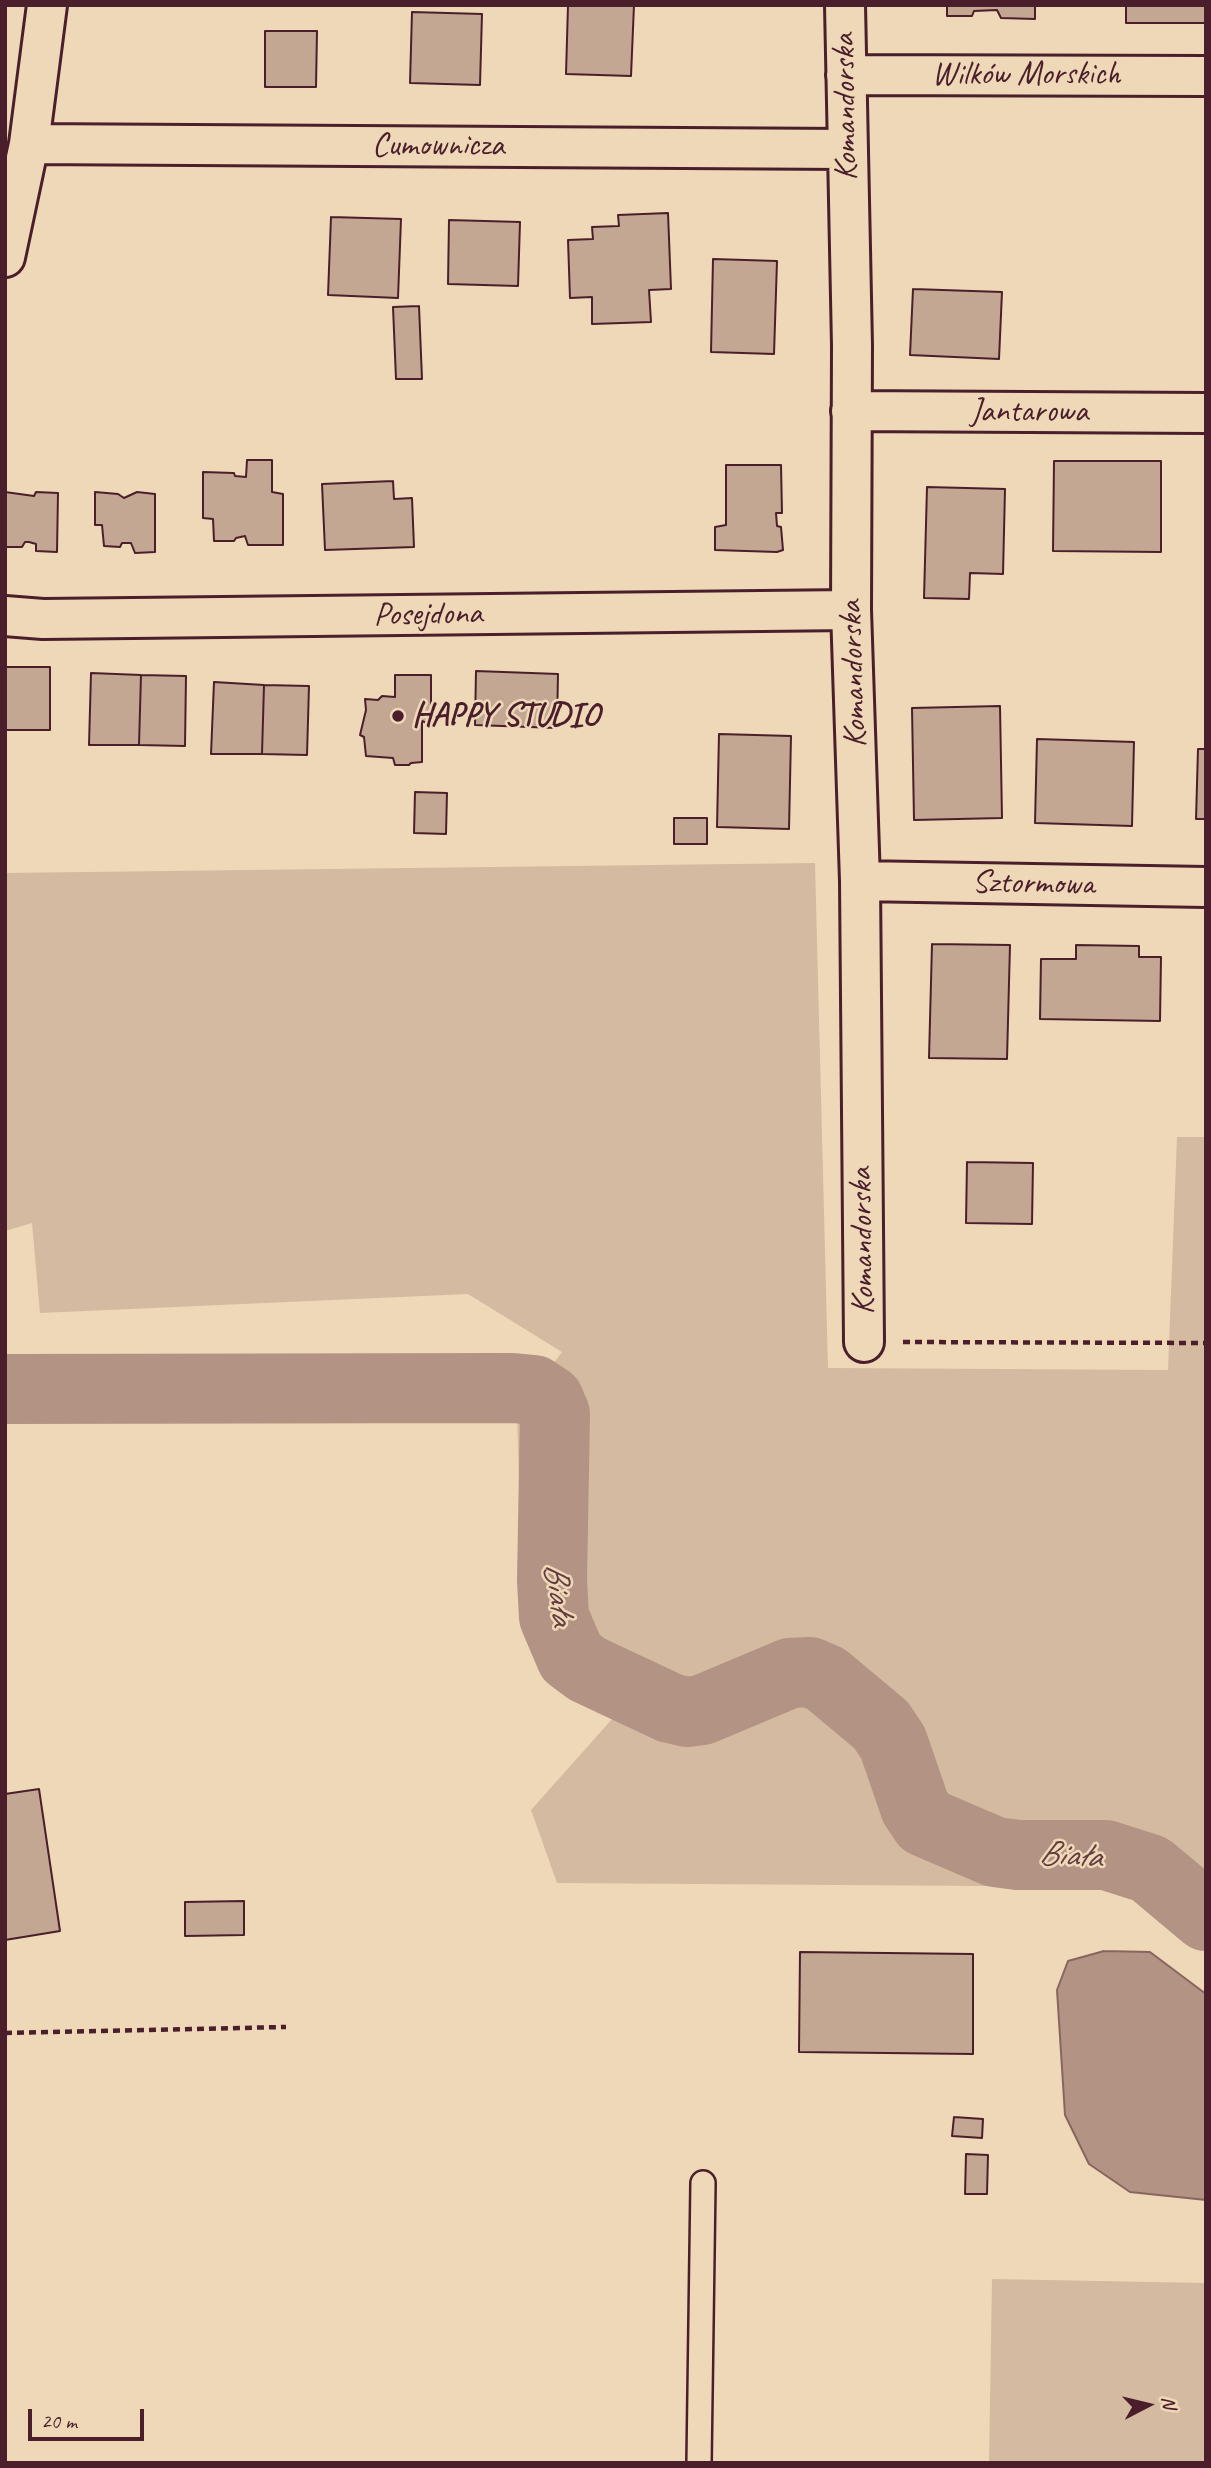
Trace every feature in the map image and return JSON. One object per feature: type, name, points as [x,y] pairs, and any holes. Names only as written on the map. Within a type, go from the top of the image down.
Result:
[{"type":"street","points":[[5,257],[17,144],[47,5]]},
{"type":"street","name":"Komandorska","points":[[845,5],[852,346],[851,610],[860,881],[864,1342]]},
{"type":"street","name":"Wilków Morskich","points":[[846,75],[1206,76]]},
{"type":"street","name":"Cumownicza","points":[[17,144],[846,149]]},
{"type":"street","name":"Jantarowa","points":[[851,411],[1206,412]]},
{"type":"street","name":"Posejdona","points":[[5,616],[43,619],[851,610]]},
{"type":"street","name":"Sztormowa","points":[[860,881],[1206,887]]},
{"type":"lane","points":[[699,2463],[703,2183]]},
{"type":"path","points":[[864,1342],[1206,1343]]},
{"type":"path","points":[[5,2033],[286,2027]]},
{"type":"shaded area","points":[[815,863],[828,1368],[1168,1370],[1177,1137],[1206,1137],[1206,1942],[1121,1887],[557,1883],[531,1810],[621,1709],[538,1663],[523,1614],[517,1412],[562,1352],[468,1294],[40,1313],[32,1223],[5,1231],[5,873]]},
{"type":"shaded area","points":[[1104,1951],[1150,1952],[1206,1994],[1206,2200],[1130,2192],[1089,2164],[1065,2115],[1057,1990],[1068,1961]]},
{"type":"shaded area","points":[[992,2279],[1206,2283],[1206,2463],[989,2463]]},
{"type":"building","points":[[568,5],[634,5],[631,76],[566,74]]},
{"type":"building","points":[[947,5],[1035,5],[1035,19],[1001,18],[997,10],[974,11],[972,16],[947,16]]},
{"type":"building","points":[[1126,5],[1206,5],[1206,23],[1126,23]]},
{"type":"building","points":[[412,12],[482,14],[480,85],[410,83]]},
{"type":"building","points":[[265,31],[317,31],[316,87],[265,87]]},
{"type":"building","points":[[668,213],[671,289],[649,290],[651,322],[592,324],[592,297],[570,298],[568,240],[593,239],[592,227],[619,226],[618,215]]},
{"type":"building","points":[[331,217],[401,219],[398,298],[328,295]]},
{"type":"building","points":[[449,220],[520,222],[518,286],[448,284]]},
{"type":"building","points":[[713,259],[777,261],[774,354],[711,352]]},
{"type":"building","points":[[913,289],[1002,292],[999,359],[910,355]]},
{"type":"building","points":[[419,306],[422,379],[396,379],[393,307]]},
{"type":"building","points":[[247,460],[272,460],[272,492],[283,494],[283,545],[248,545],[245,536],[234,541],[214,541],[213,519],[203,518],[203,472],[234,473],[235,476],[246,477]]},
{"type":"building","points":[[1054,461],[1161,461],[1161,552],[1053,551]]},
{"type":"building","points":[[726,465],[781,465],[782,513],[776,513],[777,526],[781,527],[783,550],[715,550],[715,527],[726,525]]},
{"type":"building","points":[[393,481],[394,499],[412,498],[414,547],[325,550],[322,484]]},
{"type":"building","points":[[927,487],[1005,489],[1003,574],[970,573],[969,599],[924,598]]},
{"type":"building","points":[[5,492],[34,496],[36,492],[58,493],[57,552],[36,551],[36,544],[29,542],[25,542],[22,547],[6,547]]},
{"type":"building","points":[[95,492],[118,494],[124,498],[137,492],[155,494],[155,552],[135,553],[131,543],[122,543],[120,547],[104,546],[102,525],[95,525]]},
{"type":"building","points":[[5,667],[50,667],[50,730],[5,730]]},
{"type":"building","points":[[476,671],[558,674],[557,728],[475,725]]},
{"type":"building","points":[[91,673],[141,675],[139,745],[89,745]]},
{"type":"building","points":[[141,675],[186,676],[185,746],[139,745]]},
{"type":"building","name":"HAPPY STUDIO","points":[[395,675],[431,675],[431,725],[422,721],[422,762],[395,765],[393,758],[366,756],[364,737],[360,735],[366,710],[365,699],[395,697]]},
{"type":"building","points":[[214,682],[264,685],[262,754],[211,754]]},
{"type":"building","points":[[264,685],[309,686],[307,755],[262,754]]},
{"type":"building","points":[[1000,706],[1002,818],[914,820],[912,708]]},
{"type":"building","points":[[719,734],[791,736],[789,829],[717,827]]},
{"type":"building","points":[[1037,739],[1134,742],[1132,826],[1035,823]]},
{"type":"building","points":[[1198,749],[1206,749],[1206,819],[1196,819]]},
{"type":"building","points":[[415,792],[447,793],[446,834],[414,833]]},
{"type":"building","points":[[674,818],[707,818],[707,844],[674,844]]},
{"type":"building","points":[[932,944],[1010,945],[1007,1059],[929,1058]]},
{"type":"building","points":[[1076,945],[1139,946],[1139,957],[1161,957],[1160,1021],[1040,1019],[1041,959],[1076,959]]},
{"type":"building","points":[[967,1162],[1033,1163],[1032,1224],[966,1223]]},
{"type":"building","points":[[39,1789],[60,1931],[5,1940],[5,1794]]},
{"type":"building","points":[[244,1901],[244,1935],[185,1936],[185,1902]]},
{"type":"building","points":[[800,1952],[973,1954],[973,2054],[799,2052]]},
{"type":"building","points":[[954,2117],[983,2119],[982,2138],[952,2136]]},
{"type":"building","points":[[966,2154],[988,2155],[987,2194],[965,2194]]},
{"type":"waterway","name":"Biała","points":[[5,1389],[534,1390],[549,1400],[555,1414],[552,1580],[554,1617],[571,1657],[587,1669],[670,1708],[687,1712],[702,1710],[790,1673],[810,1672],[826,1679],[881,1725],[893,1743],[915,1807],[925,1822],[995,1852],[1018,1855],[1106,1855],[1150,1869],[1206,1916]]},
{"type":"place","name":"HAPPY STUDIO","points":[[398,716]]}]
